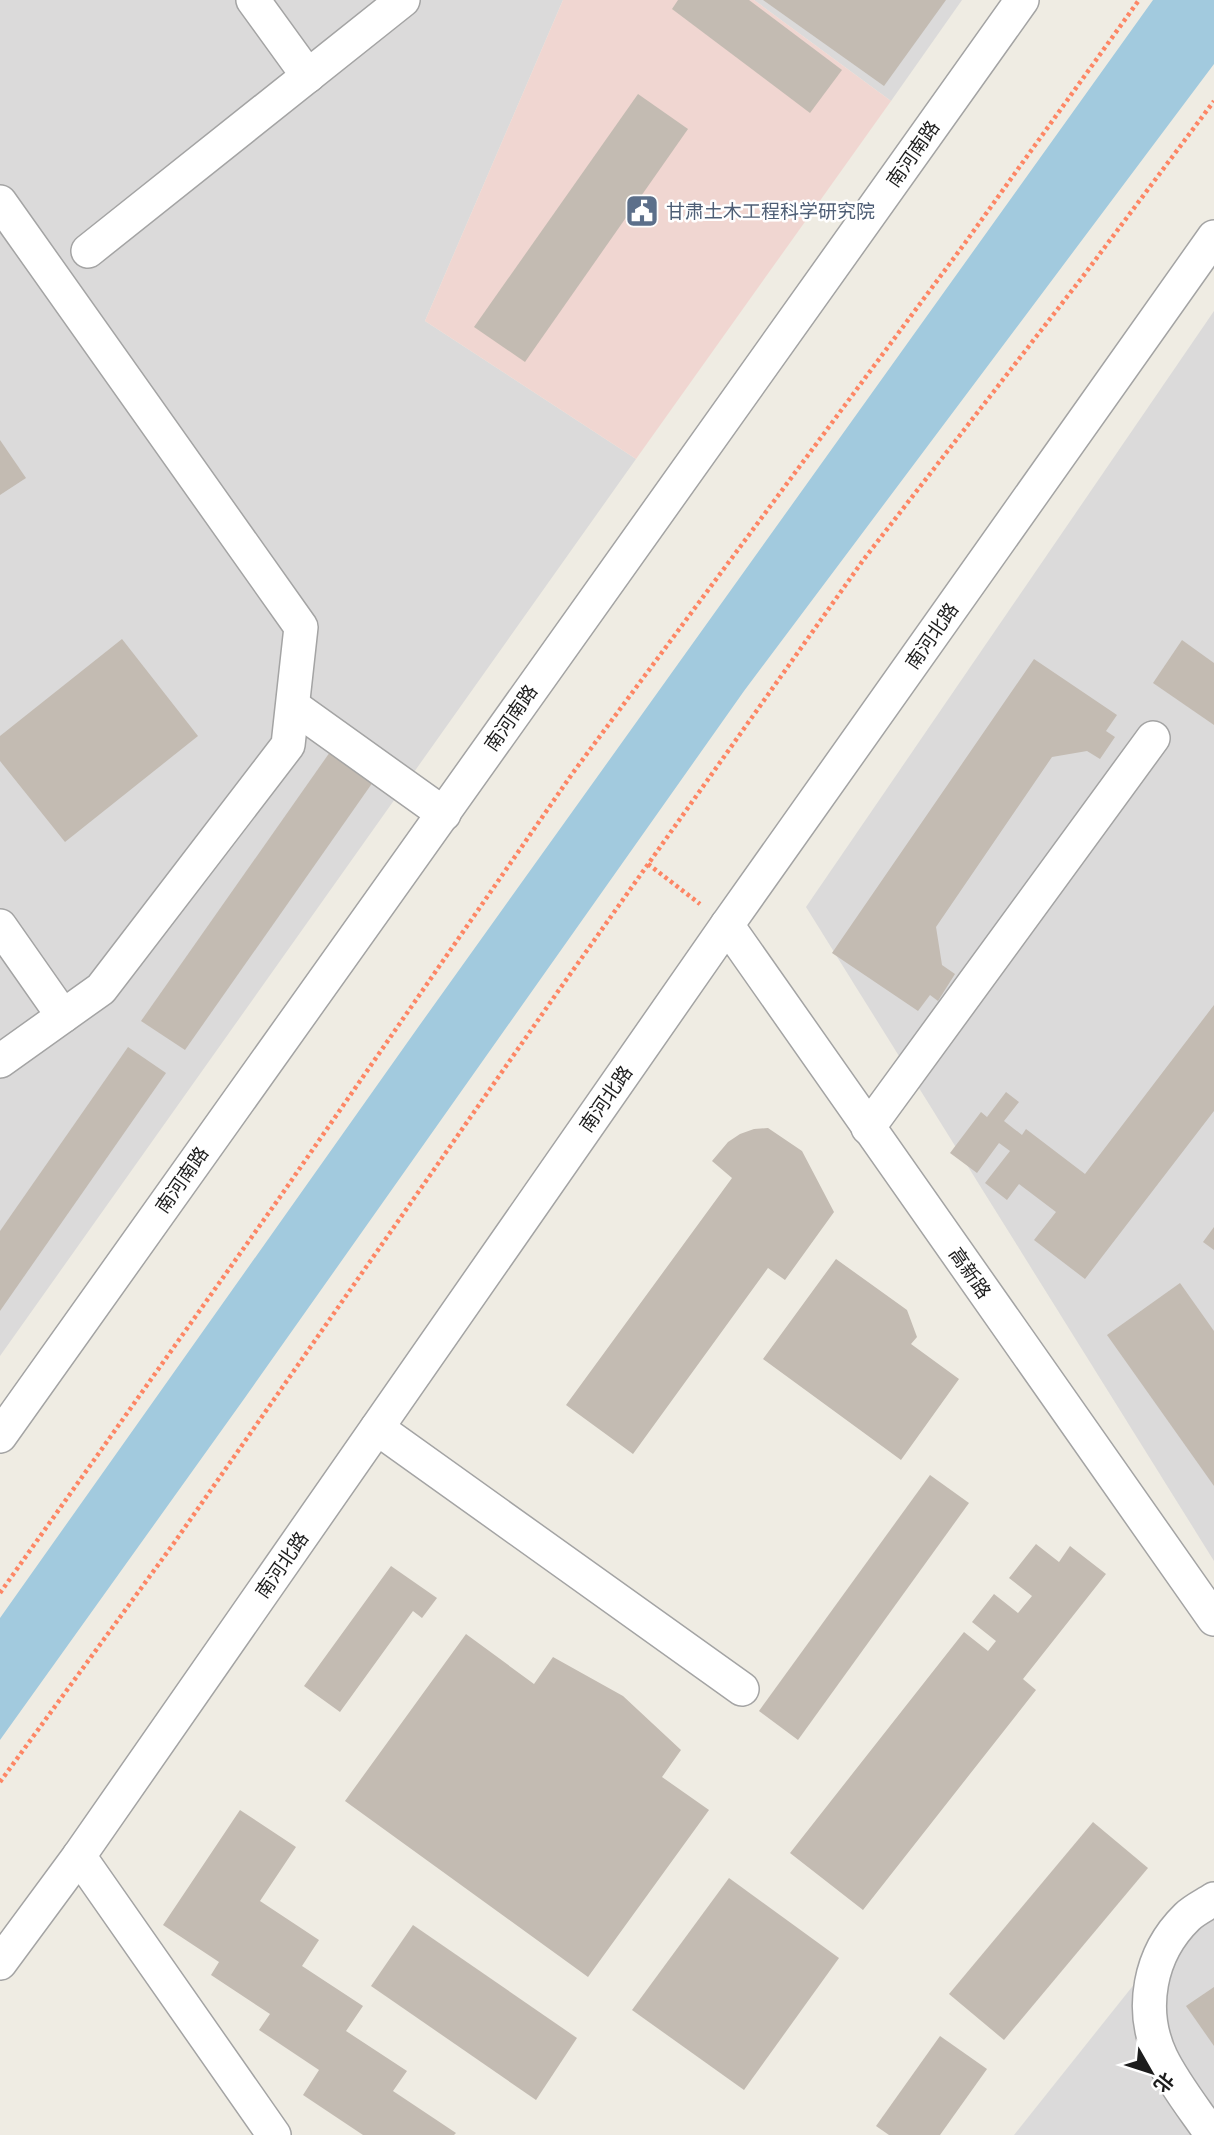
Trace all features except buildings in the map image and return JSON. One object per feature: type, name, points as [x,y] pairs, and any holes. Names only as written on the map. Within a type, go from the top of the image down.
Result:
[{"type":"street","points":[[253,0],[308,76]]},
{"type":"street","points":[[88,251],[403,0]]},
{"type":"street","name":"南河南路","points":[[0,1436],[1022,0]]},
{"type":"street","points":[[0,202],[301,627],[288,745],[101,989],[0,1061]]},
{"type":"street","name":"南河北路","points":[[0,1963],[79,1856],[727,925],[1214,237]]},
{"type":"street","points":[[293,706],[443,814]]},
{"type":"street","points":[[868,1128],[1153,738]]},
{"type":"street","name":"高新路","points":[[727,925],[1214,1619]]},
{"type":"street","points":[[0,926],[63,1016]]},
{"type":"street","points":[[377,1428],[742,1689]]},
{"type":"street","points":[[79,1856],[274,2135]]},
{"type":"street","points":[[1212,2135],[1161,2057],[1149,2020],[1150,1982],[1163,1946],[1188,1916],[1214,1899]]},
{"type":"path","points":[[0,1593],[280,1197],[572,774],[957,254],[1139,0]]},
{"type":"path","points":[[0,1782],[174,1543],[864,559],[1084,275],[1214,101]]},
{"type":"path","points":[[648,864],[727,925]]},
{"type":"shaded area","points":[[0,0],[563,0],[425,321],[636,459],[0,1356]]},
{"type":"shaded area","name":"甘肃土木工程科学研究院","points":[[563,0],[754,0],[891,101],[636,459],[425,321]]},
{"type":"shaded area","points":[[754,0],[962,0],[891,101]]},
{"type":"shaded area","points":[[1214,311],[1214,1561],[806,907]]},
{"type":"shaded area","points":[[1214,1884],[1214,2135],[1014,2135]]},
{"type":"water","points":[[1153,0],[1214,0],[1214,64],[744,691],[0,1740],[0,1618],[419,1026]]},
{"type":"place","name":"甘肃土木工程科学研究院","points":[[642,211]]}]
